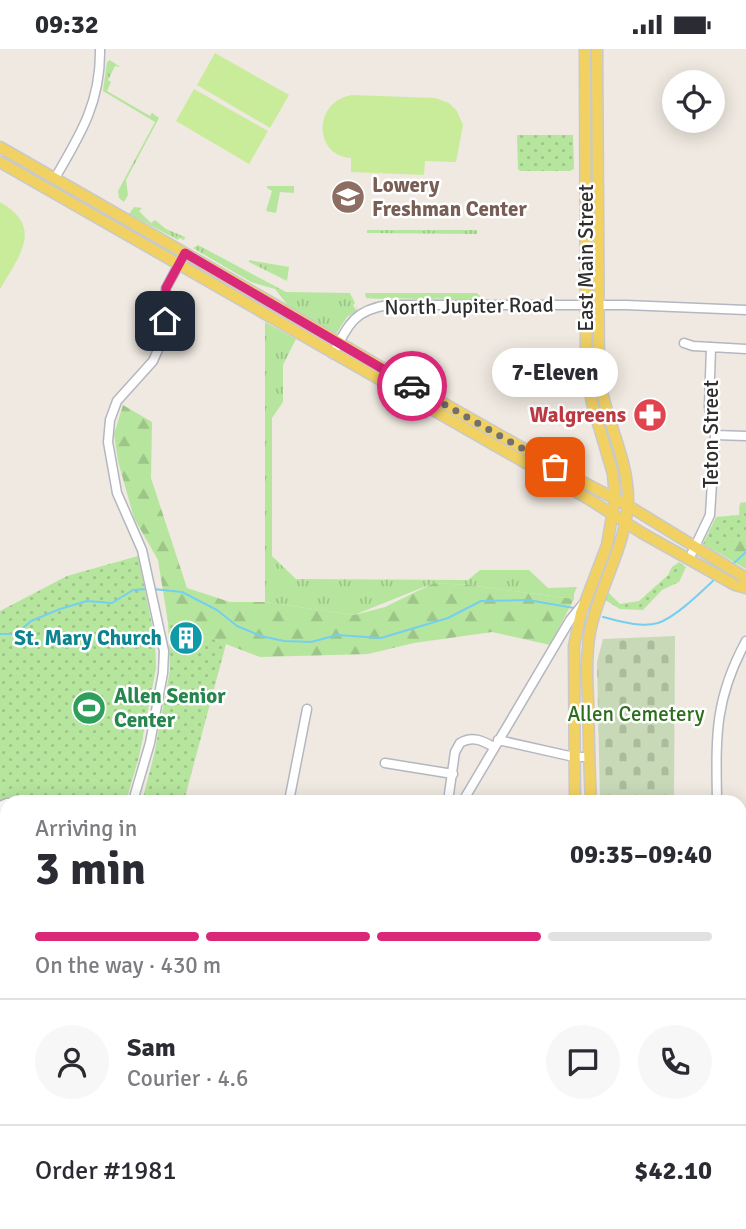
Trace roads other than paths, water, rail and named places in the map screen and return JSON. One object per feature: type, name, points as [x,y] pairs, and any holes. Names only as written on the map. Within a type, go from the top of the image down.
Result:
[{"type":"main road","name":"East Main Street","points":[[585,602],[607,545],[615,499],[613,474],[590,395],[586,371],[586,49]]},
{"type":"main road","name":"East Main Street","points":[[590,795],[587,659],[593,615],[620,541],[627,505],[622,457],[602,393],[599,367],[597,49]]},
{"type":"main road","points":[[586,91],[598,91]]},
{"type":"main road","points":[[0,147],[415,387],[627,505],[746,577]]},
{"type":"main road","points":[[0,162],[642,533],[735,585],[746,588]]},
{"type":"main road","points":[[49,189],[55,178]]},
{"type":"main road","points":[[586,180],[598,180]]},
{"type":"main road","points":[[590,395],[602,393]]},
{"type":"main road","points":[[592,487],[606,483],[613,474]]},
{"type":"main road","points":[[620,541],[642,533]]},
{"type":"main road","points":[[575,795],[574,647],[585,602]]},
{"type":"street","points":[[55,178],[85,127],[92,109],[98,83],[100,49]]},
{"type":"street","points":[[135,795],[147,756],[163,673],[164,651],[144,557],[117,493],[108,442],[110,420],[117,401],[153,361],[161,343],[166,288],[185,253]]},
{"type":"street","name":"North Jupiter Road","points":[[333,354],[355,317],[371,308],[388,305],[599,305],[746,310]]},
{"type":"street","points":[[684,343],[692,346],[746,349]]},
{"type":"street","name":"Teton Street","points":[[694,562],[695,548],[710,515],[715,435],[709,407],[711,347]]},
{"type":"street","points":[[715,435],[746,436]]},
{"type":"street","name":"East Main Street","points":[[466,795],[570,621],[585,602]]},
{"type":"street","points":[[717,795],[719,711],[729,676],[746,641]]},
{"type":"street","points":[[290,795],[307,709]]},
{"type":"street","points":[[449,795],[455,752],[460,743],[471,738],[574,757],[589,757]]},
{"type":"street","points":[[385,763],[453,774]]},
{"type":"waterway","points":[[733,564],[746,552]]},
{"type":"waterway","points":[[603,617],[637,624],[658,623],[680,610],[715,579]]},
{"type":"waterway","points":[[0,634],[16,634],[31,621],[60,609],[87,601],[112,603],[133,590],[148,589]]},
{"type":"waterway","points":[[153,589],[182,592],[217,610],[237,626],[261,636],[284,641],[311,642],[337,635],[381,638],[448,618],[481,601],[528,600],[574,608]]},
{"type":"place","name":"Lowery Freshman Center","points":[[348,197]]},
{"type":"place","name":"Walgreens","points":[[650,415]]},
{"type":"place","name":"7-Eleven","points":[[555,467]]},
{"type":"place","name":"St. Mary Church","points":[[186,638]]},
{"type":"place","name":"Allen Senior Center","points":[[89,708]]},
{"type":"park label","name":"Allen Cemetery","points":[[636,714]]}]
